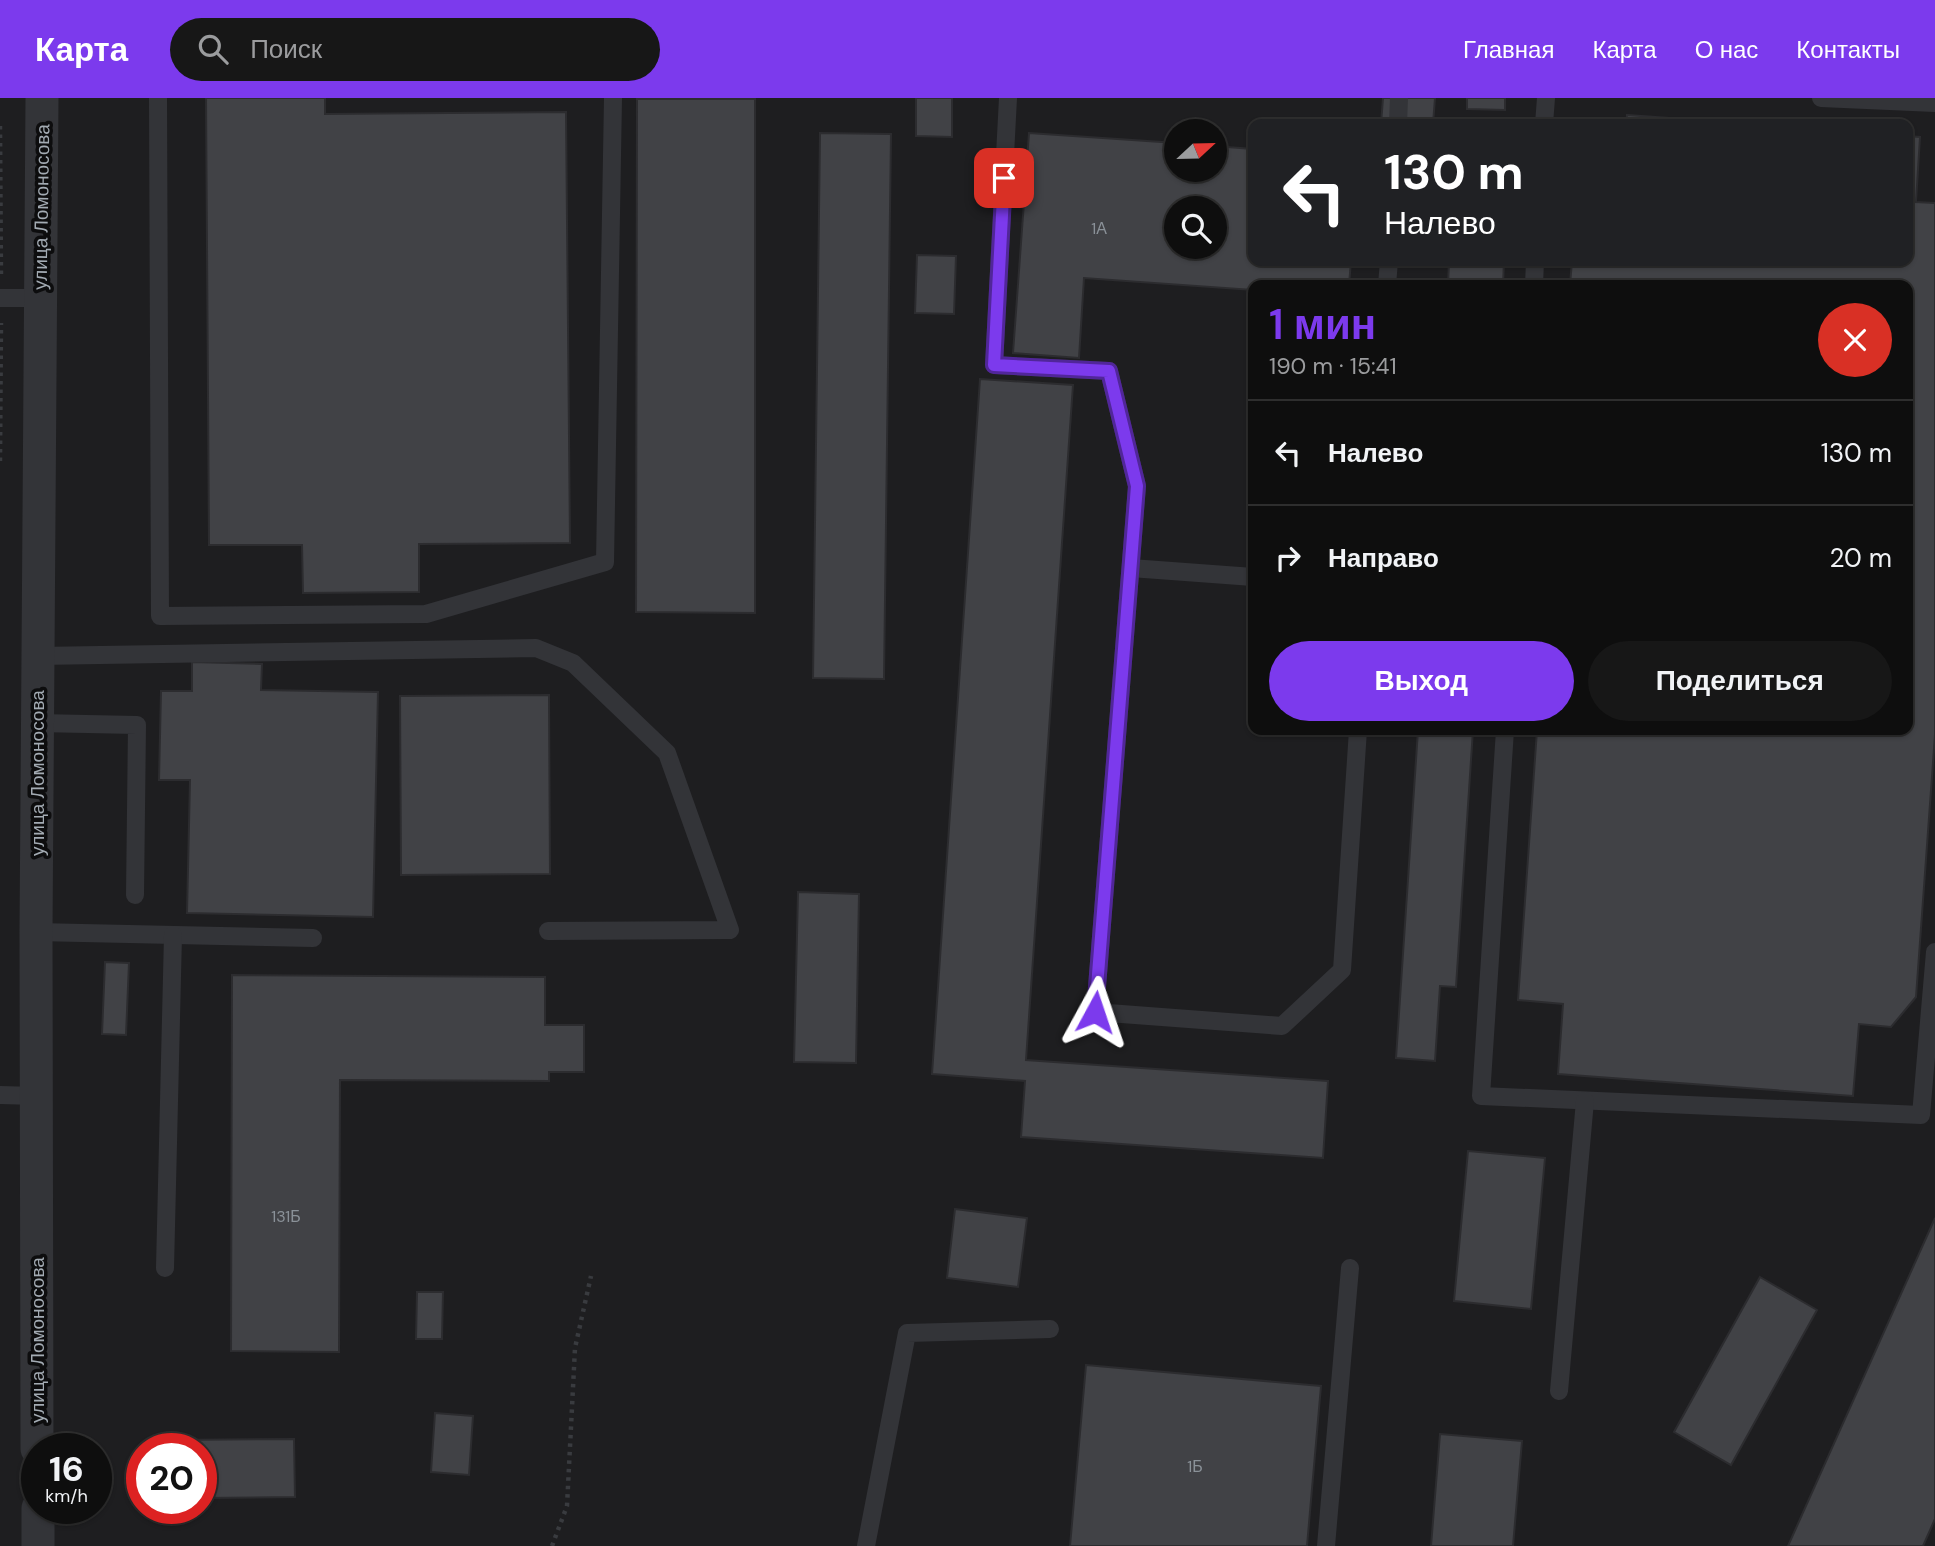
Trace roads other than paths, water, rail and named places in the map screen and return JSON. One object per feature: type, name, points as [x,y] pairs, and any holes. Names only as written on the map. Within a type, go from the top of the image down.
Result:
[{"type":"street","name":"улица Ломоносова","points":[[37,1433],[30,1096],[36,932],[43,98]]},
{"type":"street","points":[[38,1524],[38,1546]]},
{"type":"lane","points":[[158,98],[160,616],[426,614],[606,562],[613,98]]},
{"type":"lane","points":[[1008,98],[994,365],[1109,371],[1137,486],[1095,1012],[1282,1026],[1342,970],[1358,735]]},
{"type":"lane","points":[[1398,119],[1399,98]]},
{"type":"lane","points":[[1544,119],[1546,98]]},
{"type":"lane","points":[[1821,98],[1935,103]]},
{"type":"lane","points":[[0,298],[41,298]]},
{"type":"lane","points":[[1131,568],[1248,577]]},
{"type":"lane","points":[[38,656],[536,648],[573,663],[667,753],[730,930],[548,931]]},
{"type":"lane","points":[[37,723],[137,725],[135,895]]},
{"type":"lane","points":[[1505,735],[1481,1096],[1928,1116],[1935,952]]},
{"type":"lane","points":[[36,932],[313,938]]},
{"type":"lane","points":[[166,1268],[173,935]]},
{"type":"lane","points":[[0,1095],[30,1096]]},
{"type":"lane","points":[[1559,1391],[1585,1101]]},
{"type":"lane","points":[[1326,1546],[1350,1268]]},
{"type":"lane","points":[[866,1546],[907,1333],[1050,1329]]}]
